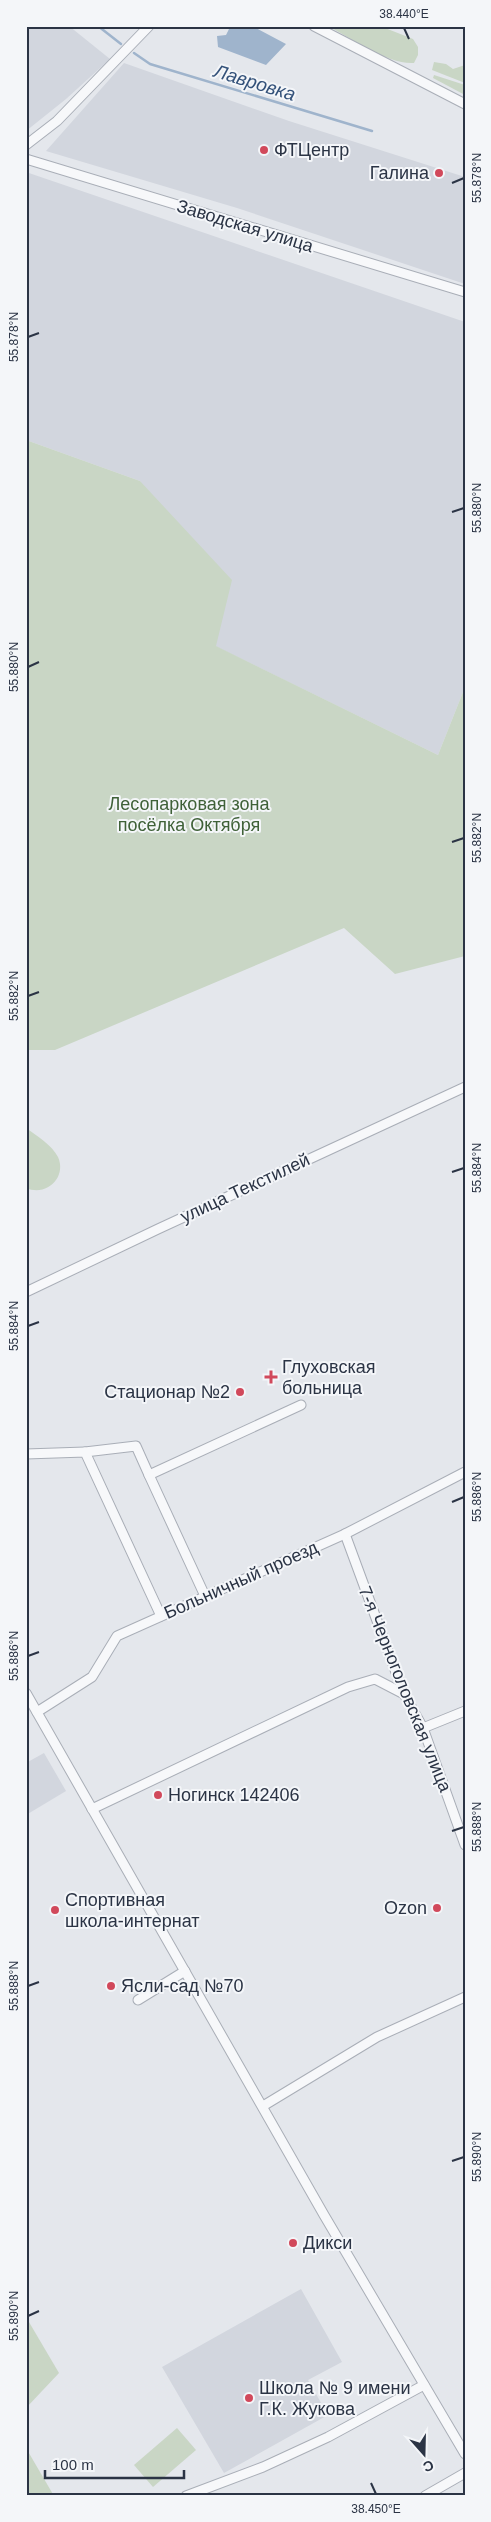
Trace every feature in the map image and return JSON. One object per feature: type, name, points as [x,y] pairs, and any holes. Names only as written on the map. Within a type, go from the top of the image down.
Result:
[{"type":"street","points":[[26,145],[57,121],[149,26]]},
{"type":"street","points":[[314,26],[465,104]]},
{"type":"street","name":"Заводская улица","points":[[26,159],[465,292]]},
{"type":"street","name":"улица Текстилей","points":[[26,1292],[465,1087]]},
{"type":"street","points":[[149,1475],[301,1405]]},
{"type":"street","points":[[26,1454],[85,1452],[136,1446],[205,1596]]},
{"type":"street","points":[[85,1452],[161,1616]]},
{"type":"street","name":"Больничный проезд","points":[[37,1712],[92,1677],[117,1636],[345,1534],[465,1472]]},
{"type":"street","name":"7-я Черноголовская улица","points":[[345,1534],[404,1694],[423,1728],[465,1845]]},
{"type":"street","points":[[92,1809],[348,1687],[375,1679],[404,1694]]},
{"type":"street","points":[[26,1693],[324,2215],[465,2454]]},
{"type":"street","points":[[423,1728],[465,1711]]},
{"type":"street","points":[[138,2000],[186,1971]]},
{"type":"street","points":[[263,2106],[377,2037],[465,1997]]},
{"type":"street","points":[[186,2496],[263,2467],[328,2437],[424,2385]]},
{"type":"street","points":[[425,2496],[465,2473]]},
{"type":"shaded area","points":[[26,26],[69,26],[110,59],[66,99],[26,131]]},
{"type":"shaded area","points":[[124,63],[289,121],[465,177],[465,284],[237,208],[46,151]]},
{"type":"shaded area","points":[[26,172],[465,322],[465,687],[438,755],[215,646],[140,481],[26,440]]},
{"type":"shaded area","points":[[44,1753],[66,1791],[26,1815],[26,1763]]},
{"type":"shaded area","name":"Школа № 9 имени Г.К. Жукова","points":[[301,2289],[342,2362],[308,2380],[328,2415],[224,2473],[162,2367]]},
{"type":"green space","points":[[328,26],[380,26],[413,39],[418,47],[418,55],[414,63],[393,60],[370,50]]},
{"type":"green space","points":[[434,62],[446,64],[453,69],[465,65],[465,83],[432,70]]},
{"type":"green space","points":[[434,75],[465,85],[465,95],[433,78]]},
{"type":"green space","name":"Лесопарковая зона посёлка Октября","points":[[26,440],[140,481],[232,580],[216,646],[438,755],[465,687],[465,956],[395,974],[344,928],[55,1050],[26,1050]]},
{"type":"green space","points":[[26,1128],[52,1149],[58,1157],[60,1164],[60,1172],[57,1178],[48,1187],[41,1190],[26,1188]]},
{"type":"green space","points":[[26,2317],[59,2373],[26,2408]]},
{"type":"green space","points":[[177,2428],[196,2450],[153,2487],[134,2465]]},
{"type":"green space","points":[[26,2448],[54,2496],[26,2496]]},
{"type":"water","points":[[237,26],[252,26],[286,44],[266,65],[218,47],[217,36],[226,35],[229,29]]},
{"type":"waterway","name":"Лавровка","points":[[98,26],[121,44]]},
{"type":"waterway","name":"Лавровка","points":[[134,53],[150,64],[372,131]]},
{"type":"place","name":"ФТЦентр","points":[[264,150]]},
{"type":"place","name":"Галина","points":[[439,173]]},
{"type":"place","name":"Глуховская больница","points":[[271,1377]]},
{"type":"place","name":"Стационар №2","points":[[240,1392]]},
{"type":"place","name":"Ногинск 142406","points":[[158,1795]]},
{"type":"place","name":"Ozon","points":[[437,1908]]},
{"type":"place","name":"Спортивная школа-интернат","points":[[55,1910]]},
{"type":"place","name":"Ясли-сад №70","points":[[111,1986]]},
{"type":"place","name":"Дикси","points":[[293,2243]]},
{"type":"place","name":"Школа № 9 имени Г.К. Жукова","points":[[249,2398]]}]
